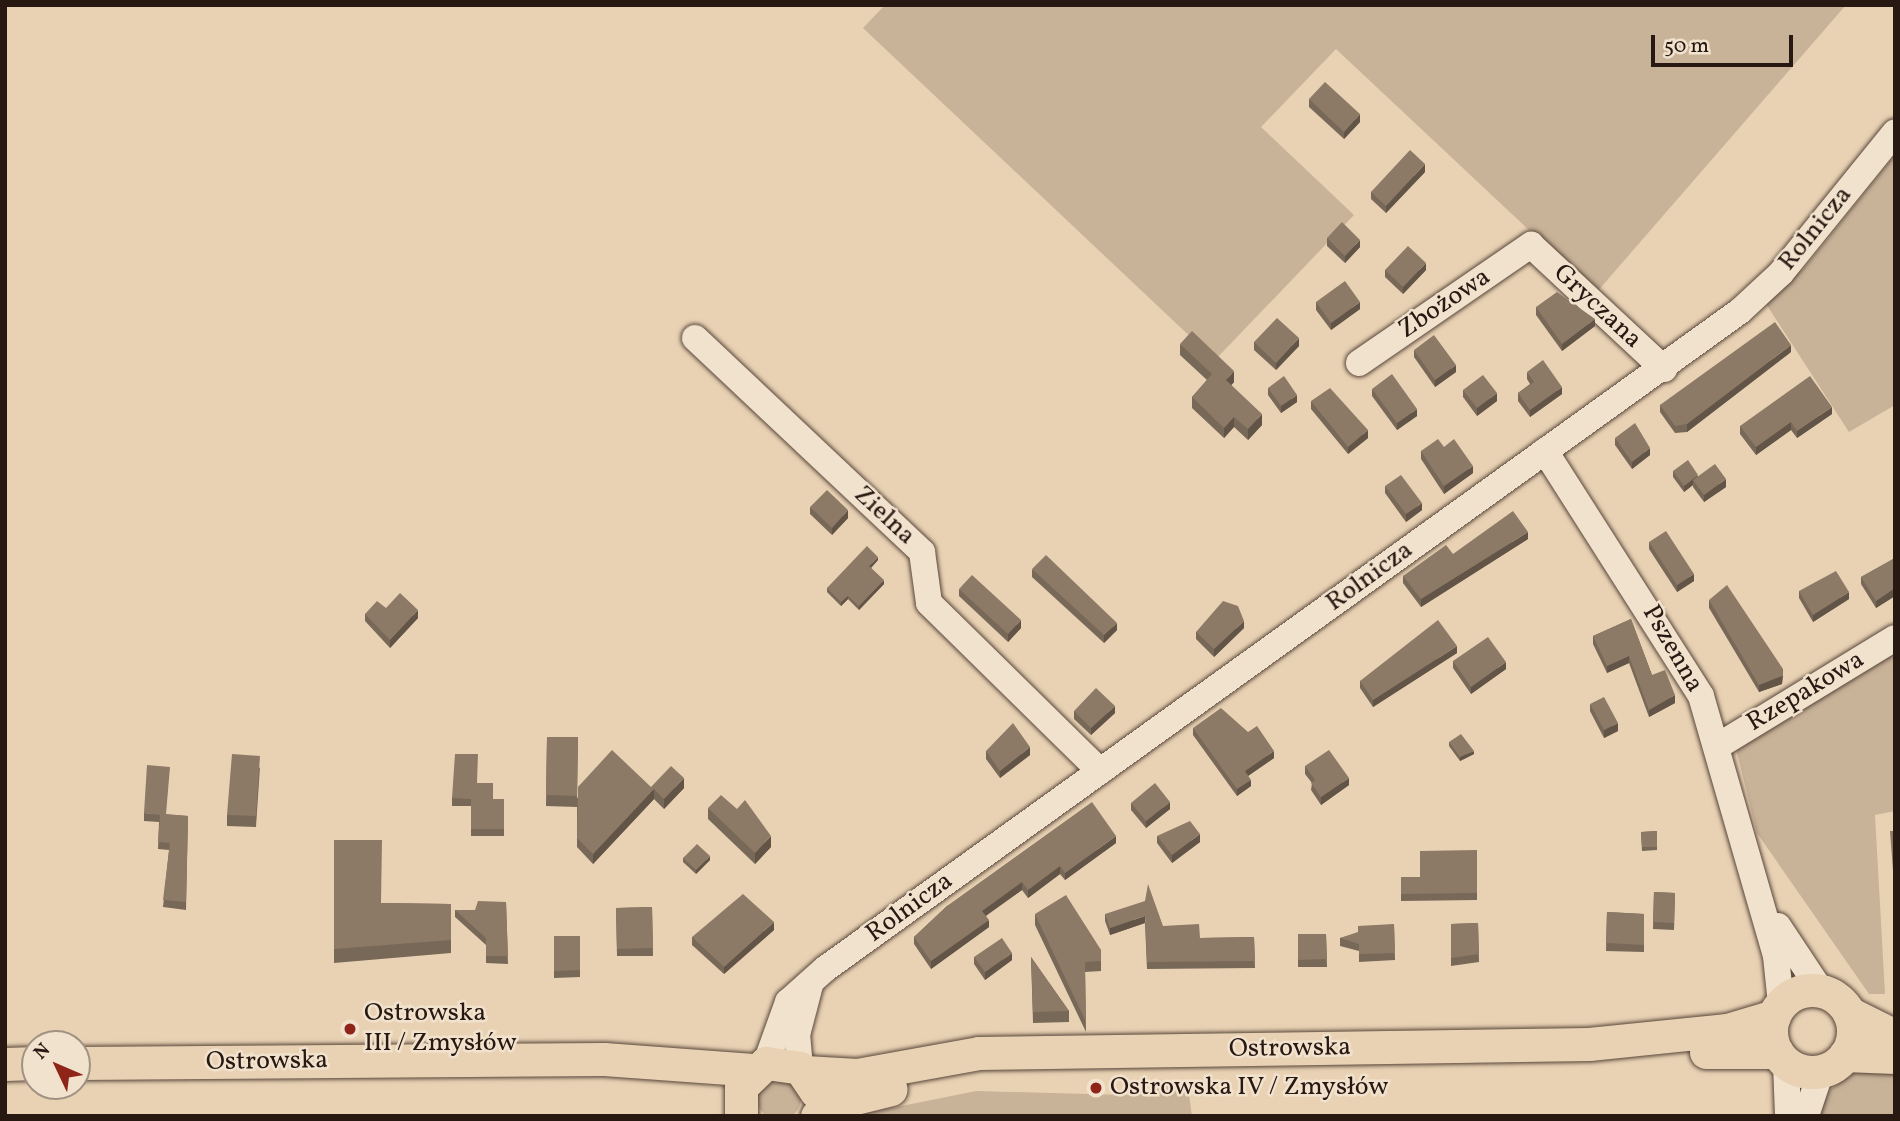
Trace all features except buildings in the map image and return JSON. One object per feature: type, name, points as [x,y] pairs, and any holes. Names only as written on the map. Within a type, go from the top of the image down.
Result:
[{"type":"main road","points":[[1895,1036],[1849,1013],[1821,991],[1799,992],[1777,1010],[1781,1057],[1833,1063],[1895,1057]]},
{"type":"main road","name":"Ostrowska","points":[[91,1063],[604,1059],[667,1066],[759,1066],[857,1076],[979,1053],[1582,1044],[1727,1030],[1777,1010]]},
{"type":"main road","points":[[1833,1063],[1852,1035],[1849,1013]]},
{"type":"main road","name":"Ostrowska","points":[[816,1116],[861,1096],[1008,1070],[1576,1064],[1730,1049],[1781,1057]]},
{"type":"main road","name":"Ostrowska","points":[[667,1066],[740,1112]]},
{"type":"main road","points":[[740,1112],[741,1087],[759,1066]]},
{"type":"main road","points":[[803,1070],[816,1091],[816,1116]]},
{"type":"street","name":"Rolnicza","points":[[759,1066],[788,1002],[810,983],[1545,451],[1664,369],[1781,273],[1895,131]]},
{"type":"street","name":"Gryczana","points":[[1531,245],[1664,369]]},
{"type":"street","name":"Zbożowa","points":[[1359,363],[1531,245]]},
{"type":"street","name":"Zielna","points":[[695,338],[922,552],[929,603],[1100,771]]},
{"type":"street","name":"Pszenna","points":[[1545,451],[1685,664],[1718,746],[1748,869],[1776,956],[1777,1010]]},
{"type":"street","name":"Rzepakowa","points":[[1718,746],[1895,638]]},
{"type":"street","name":"Pszenna","points":[[1748,869],[1801,968],[1821,991]]},
{"type":"street","points":[[803,1070],[797,1035],[810,983]]},
{"type":"street","points":[[1781,1057],[1788,1116]]},
{"type":"street","points":[[1806,1116],[1833,1063]]},
{"type":"shaded area","points":[[885,5],[1846,5],[1596,293],[1336,49],[1261,127],[1354,215],[1215,360],[863,28]]},
{"type":"shaded area","points":[[1895,155],[1895,405],[1849,432],[1766,304],[1806,266]]},
{"type":"shaded area","points":[[1895,649],[1895,811],[1875,815],[1885,994],[1869,994],[1757,833],[1735,745]]},
{"type":"shaded area","points":[[1895,1071],[1895,1116],[1818,1116],[1820,1098],[1853,1072]]},
{"type":"shaded area","points":[[779,1076],[788,1077],[795,1082],[800,1089],[800,1107],[795,1114],[788,1119],[779,1120],[770,1119],[763,1114],[758,1107],[757,1098],[758,1089],[763,1082],[770,1077]]},
{"type":"shaded area","points":[[1187,1081],[1192,1116],[852,1116],[976,1091],[1125,1095]]},
{"type":"place","name":"Ostrowska III / Zmysłów","points":[[350,1029]]},
{"type":"place","name":"Ostrowska IV / Zmysłów","points":[[1096,1088]]}]
